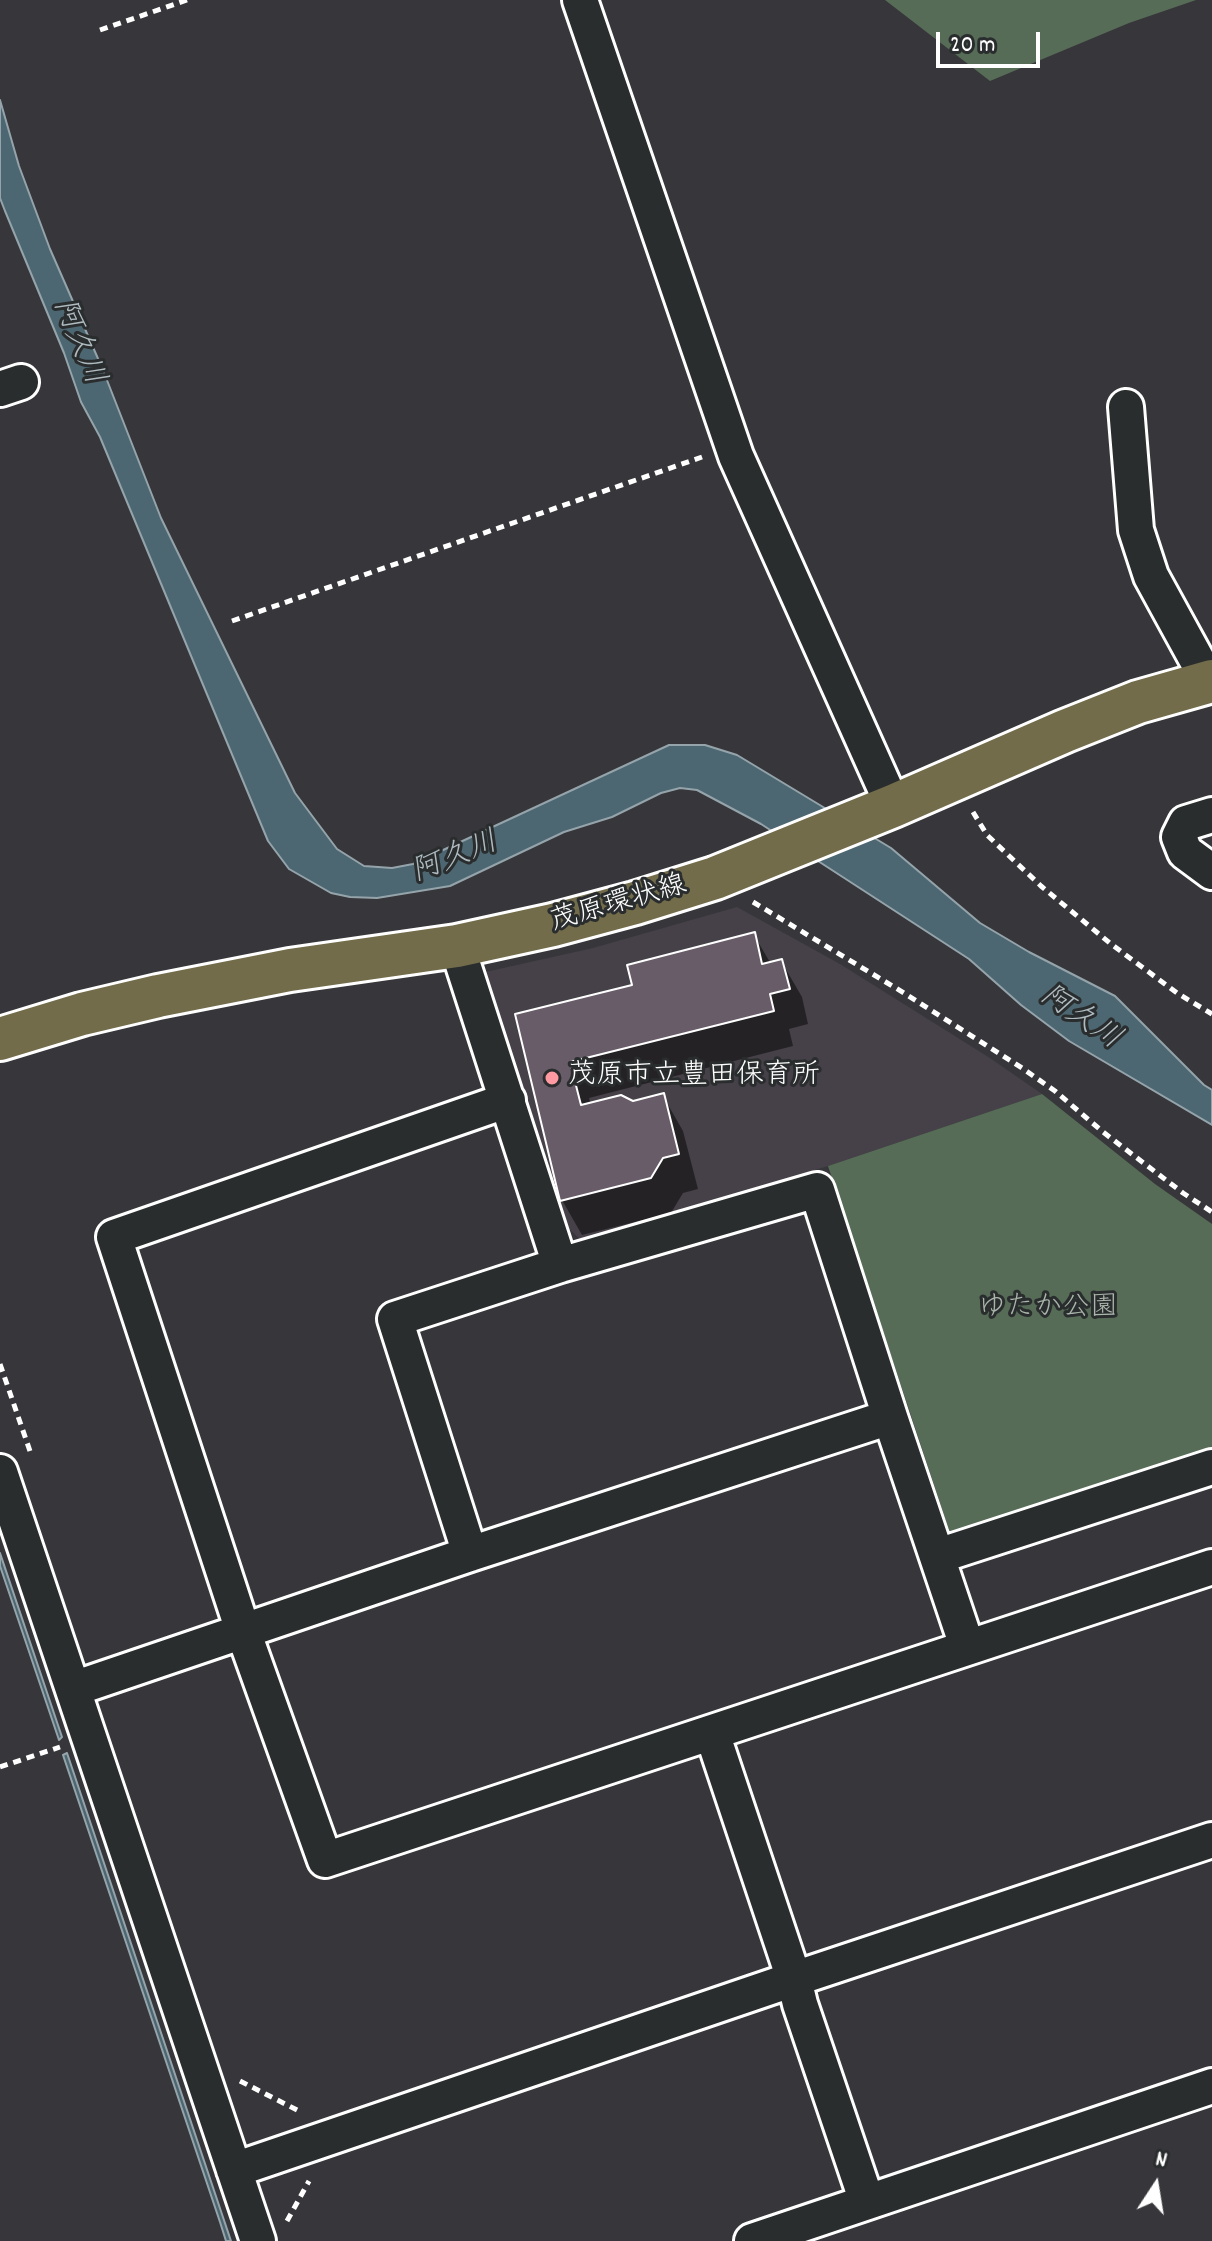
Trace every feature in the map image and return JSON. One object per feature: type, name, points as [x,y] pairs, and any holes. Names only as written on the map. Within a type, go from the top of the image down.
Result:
[{"type":"main road","name":"茂原環状線","points":[[0,1039],[82,1014],[225,982],[457,946],[635,903],[728,887],[893,806],[1065,731],[1138,702],[1210,682]]},
{"type":"street","points":[[580,0],[733,446],[893,806]]},
{"type":"street","points":[[1126,407],[1136,530],[1151,576],[1210,682]]},
{"type":"street","points":[[1212,815],[1186,823],[1179,837],[1185,852],[1212,872]]},
{"type":"street","points":[[457,946],[560,1265]]},
{"type":"street","points":[[508,1100],[114,1237],[243,1631],[325,1860],[1212,1567]]},
{"type":"street","points":[[470,1554],[395,1319],[560,1265],[817,1190],[967,1646]]},
{"type":"street","points":[[73,1689],[470,1554],[890,1417]]},
{"type":"street","points":[[0,1472],[258,2241]]},
{"type":"street","points":[[938,1556],[1209,1477]]},
{"type":"street","points":[[712,1733],[867,2202]]},
{"type":"street","points":[[234,2170],[1212,1840]]},
{"type":"street","points":[[752,2241],[1212,2086]]},
{"type":"path","points":[[100,30],[187,0]]},
{"type":"path","points":[[232,621],[733,446]]},
{"type":"path","points":[[957,778],[987,835],[1041,886],[1122,952],[1177,993],[1212,1014]]},
{"type":"path","points":[[728,887],[1022,1068],[1160,1176],[1212,1212]]},
{"type":"path","points":[[0,1364],[36,1468]]},
{"type":"path","points":[[0,1767],[90,1737]]},
{"type":"path","points":[[240,2081],[310,2116]]},
{"type":"shaded area","points":[[737,907],[840,964],[1042,1094],[828,1166],[582,1241],[568,1228],[481,973],[593,948]]},
{"type":"green space","points":[[885,0],[1196,0],[1129,23],[990,81]]},
{"type":"green space","name":"ゆたか公園","points":[[1042,1094],[1155,1184],[1212,1224],[1212,1451],[952,1539],[828,1166]]},
{"type":"water","name":"阿久川","points":[[0,100],[19,166],[50,249],[103,370],[161,518],[295,793],[337,849],[364,866],[392,868],[413,864],[669,745],[705,745],[737,755],[891,848],[980,923],[1115,996],[1212,1090],[1212,1125],[1069,1041],[1021,1005],[969,959],[761,824],[697,790],[680,788],[661,793],[612,817],[564,832],[450,886],[377,898],[350,897],[331,893],[289,869],[268,841],[100,437],[81,402],[0,198]]},
{"type":"water","points":[[0,1553],[62,1737],[59,1740],[0,1566]]},
{"type":"water","points":[[67,1753],[231,2241],[226,2241],[63,1755]]},
{"type":"building","name":"茂原市立豊田保育所","points":[[755,932],[762,964],[782,959],[790,989],[770,994],[774,1011],[570,1062],[581,1105],[621,1095],[633,1101],[664,1093],[679,1154],[663,1158],[651,1178],[560,1201],[515,1014],[632,985],[627,965]]},
{"type":"place","name":"茂原市立豊田保育所","points":[[552,1078]]}]
